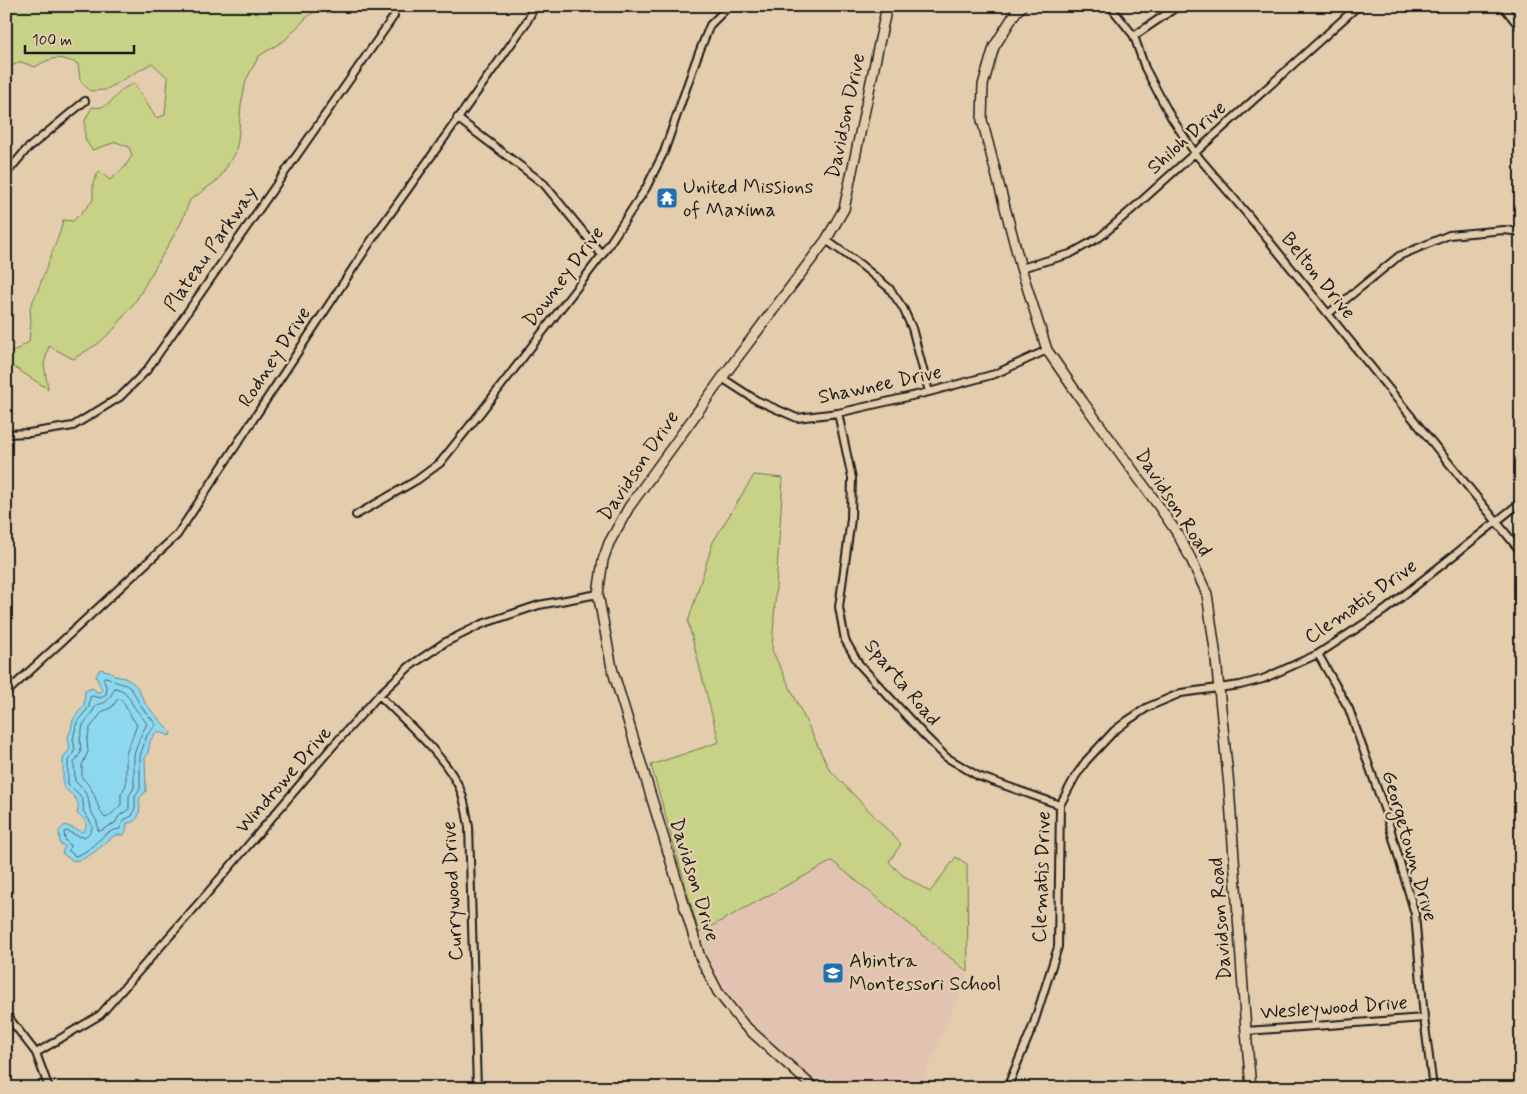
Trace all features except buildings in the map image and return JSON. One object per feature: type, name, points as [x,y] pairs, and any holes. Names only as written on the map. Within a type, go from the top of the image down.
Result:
[{"type":"street","name":"Rodney Drive","points":[[6,693],[176,535],[373,238],[526,22],[535,6]]},
{"type":"street","name":"Downey Drive","points":[[356,515],[417,480],[440,462],[481,412],[602,254],[646,188],[664,152],[710,25],[728,6]]},
{"type":"street","name":"Davidson Drive","points":[[814,1088],[744,1025],[718,992],[700,957],[612,668],[598,594],[609,543],[629,507],[722,378],[826,240],[844,209],[887,6]]},
{"type":"street","name":"Davidson Road","points":[[1022,6],[1016,12],[994,47],[983,85],[982,120],[1021,268],[1048,350],[1083,402],[1158,505],[1191,559],[1207,594],[1229,786],[1251,1088]]},
{"type":"street","name":"Belton Drive","points":[[1110,6],[1134,36],[1145,68],[1170,116],[1194,153],[1248,215],[1408,415],[1521,552]]},
{"type":"street","points":[[1134,36],[1178,6]]},
{"type":"street","name":"Shiloh Drive","points":[[1021,268],[1070,254],[1100,237],[1358,6]]},
{"type":"street","points":[[1503,6],[1521,29]]},
{"type":"street","name":"Plateau Parkway","points":[[6,434],[29,433],[73,426],[120,397],[147,370],[394,16]]},
{"type":"street","points":[[6,174],[26,150],[85,101]]},
{"type":"street","points":[[458,118],[544,184],[602,254]]},
{"type":"street","points":[[1328,314],[1399,256],[1449,235],[1504,230],[1521,232]]},
{"type":"street","points":[[826,240],[889,288],[903,308],[912,328],[929,392]]},
{"type":"street","name":"Shawnee Drive","points":[[722,378],[756,400],[797,418],[838,413],[929,392],[995,374],[1048,350]]},
{"type":"street","name":"Sparta Road","points":[[838,413],[852,478],[851,519],[839,607],[845,640],[859,664],[946,757],[978,776],[1060,805]]},
{"type":"street","name":"Clematis Drive","points":[[1006,1088],[1033,1026],[1058,947],[1060,805],[1086,761],[1126,721],[1148,707],[1181,694],[1240,685],[1263,679],[1318,654],[1385,610],[1521,502]]},
{"type":"street","name":"Windrowe Drive","points":[[36,1053],[100,1015],[378,695],[410,666],[444,643],[482,624],[539,605],[598,594]]},
{"type":"street","name":"Georgetown Drive","points":[[1318,654],[1349,709],[1386,814],[1415,914],[1424,1018],[1433,1088]]},
{"type":"street","name":"Currywood Drive","points":[[378,695],[409,724],[434,752],[454,778],[461,791],[470,827],[477,1088]]},
{"type":"street","points":[[6,1014],[36,1053],[49,1088]]},
{"type":"street","name":"Wesleywood Drive","points":[[1246,1031],[1424,1018]]},
{"type":"shaded area","points":[[832,861],[968,972],[919,1088],[822,1088],[770,1042],[717,981],[699,933]]},
{"type":"green space","points":[[6,6],[321,6],[305,19],[285,40],[259,56],[246,80],[235,154],[218,180],[190,200],[181,223],[137,299],[114,329],[99,343],[73,359],[49,346],[44,364],[48,389],[6,362],[6,356],[29,342],[30,307],[63,220],[73,221],[93,200],[93,183],[99,171],[110,180],[124,168],[132,156],[129,147],[116,142],[92,150],[85,139],[85,120],[92,107],[107,105],[123,89],[134,83],[156,118],[165,115],[168,78],[152,63],[105,90],[90,91],[80,80],[78,64],[66,60],[56,58],[35,67],[21,62],[6,68]]},
{"type":"green space","points":[[754,475],[783,478],[772,650],[829,769],[901,844],[889,862],[901,874],[930,892],[956,857],[967,864],[968,972],[832,861],[699,933],[651,765],[719,742],[688,622],[713,542]]},
{"type":"water","points":[[100,669],[111,672],[115,676],[125,678],[134,684],[145,703],[171,733],[170,736],[157,731],[150,741],[145,758],[146,791],[139,799],[140,811],[135,821],[127,823],[124,835],[115,835],[89,856],[83,859],[72,860],[62,853],[65,846],[60,844],[59,831],[65,825],[83,832],[86,824],[84,819],[77,814],[77,801],[63,786],[63,761],[70,749],[68,737],[73,720],[84,705],[85,691],[92,688],[96,692],[101,692],[102,690],[96,676]]},
{"type":"place","name":"United Missions of Maxima","points":[[667,198]]},
{"type":"place","name":"Abintra Montessori School","points":[[833,973]]}]
